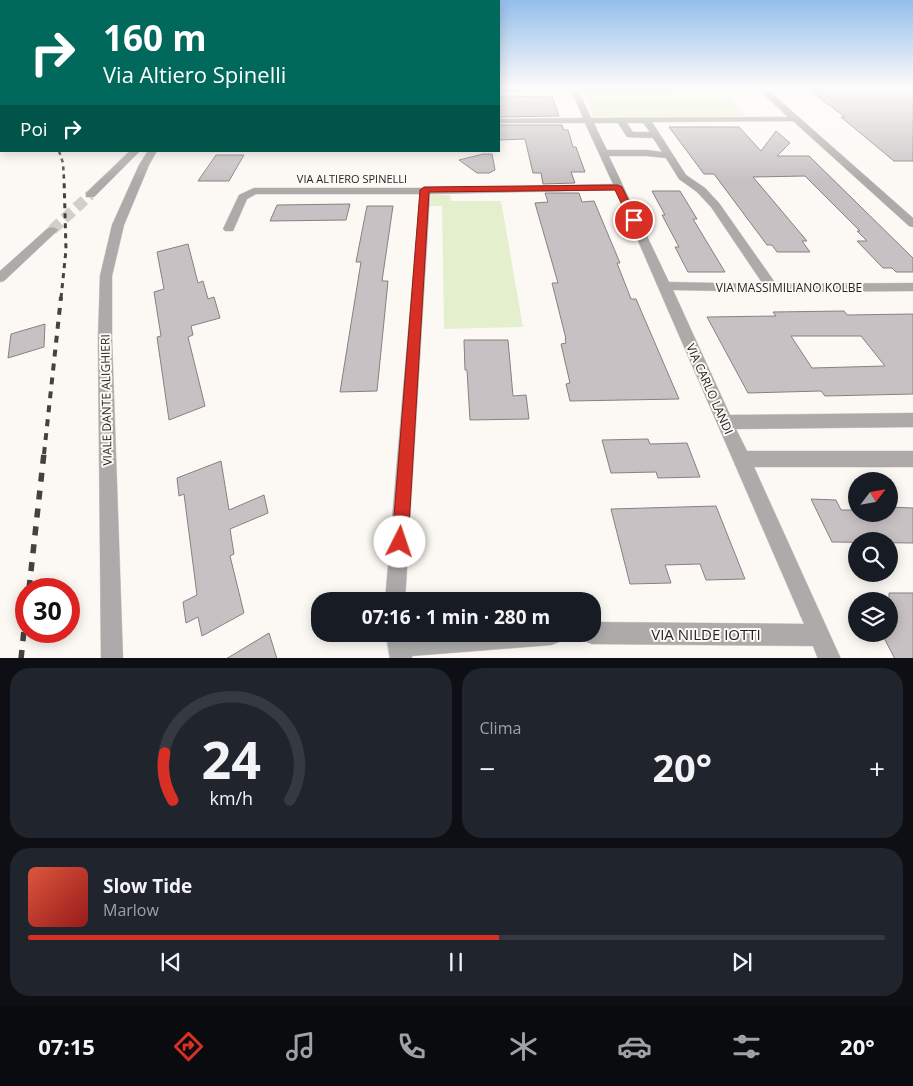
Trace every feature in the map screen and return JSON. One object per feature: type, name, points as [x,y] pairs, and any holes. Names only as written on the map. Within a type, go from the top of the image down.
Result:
[{"type":"street","name":"VIA CARLO LANDI","points":[[587,120],[665,286],[830,658]]},
{"type":"street","points":[[621,120],[630,134],[654,135]]},
{"type":"street","points":[[646,120],[682,177],[701,190],[715,205],[772,288]]},
{"type":"street","points":[[500,121],[690,120]]},
{"type":"street","points":[[797,120],[913,224]]},
{"type":"street","points":[[105,181],[129,152]]},
{"type":"street","points":[[90,195],[135,152]]},
{"type":"street","name":"VIALE DANTE ALIGHIERI","points":[[112,658],[105,339],[106,276],[118,225],[144,165],[152,152]]},
{"type":"street","points":[[603,153],[647,153],[668,156]]},
{"type":"street","name":"VIA ALTIERO SPINELLI","points":[[229,229],[243,197],[254,191],[618,187]]},
{"type":"street","points":[[396,592],[424,190]]},
{"type":"street","points":[[0,278],[52,230]]},
{"type":"street","name":"VIA MASSIMILIANO KOLBE","points":[[665,286],[772,288],[913,287]]},
{"type":"street","points":[[725,422],[913,420]]},
{"type":"street","points":[[742,459],[913,459]]},
{"type":"street","name":"VIA NILDE IOTTI","points":[[601,633],[820,634]]},
{"type":"street","points":[[399,646],[456,642]]},
{"type":"green space","points":[[431,195],[450,195],[451,201],[501,201],[523,327],[444,329],[442,206],[430,206]]},
{"type":"building","points":[[844,120],[913,120],[913,161],[894,161]]},
{"type":"building","points":[[500,125],[562,125],[564,130],[568,130],[573,147],[576,147],[585,172],[571,172],[575,183],[543,184],[541,173],[533,173],[525,139],[500,140]]},
{"type":"building","points":[[669,127],[739,127],[761,151],[776,131],[790,143],[777,156],[809,156],[913,258],[913,272],[896,272],[892,268],[883,268],[857,241],[867,241],[857,231],[860,231],[805,176],[753,177],[807,241],[802,241],[810,252],[777,252],[772,245],[767,245],[714,174],[704,174]]},
{"type":"building","points":[[483,154],[492,154],[495,170],[489,173],[477,173],[459,160]]},
{"type":"building","points":[[216,155],[244,155],[229,181],[198,181]]},
{"type":"building","points":[[652,191],[680,191],[697,219],[693,219],[725,272],[688,272],[675,247],[679,247],[662,215],[665,215]]},
{"type":"building","points":[[545,193],[579,193],[582,202],[594,201],[620,263],[617,263],[631,299],[636,299],[679,399],[570,401],[566,384],[570,383],[561,344],[566,343],[566,339],[552,283],[558,283],[535,203],[548,202]]},
{"type":"building","points":[[350,204],[346,220],[270,221],[277,205]]},
{"type":"building","points":[[367,206],[393,206],[382,281],[388,281],[377,391],[340,392],[361,262],[356,262]]},
{"type":"building","points":[[188,244],[198,283],[203,281],[208,299],[214,297],[220,318],[191,326],[193,335],[188,337],[205,406],[169,420],[157,337],[161,336],[154,292],[164,289],[157,252]]},
{"type":"building","points":[[844,311],[847,315],[913,314],[913,394],[825,396],[821,391],[748,393],[707,317],[776,316],[773,312]],"holes":[[[791,336],[861,336],[885,366],[812,368]]]},
{"type":"building","points":[[45,324],[44,347],[8,358],[11,334]]},
{"type":"building","points":[[464,340],[508,340],[513,396],[526,395],[529,419],[470,420]]},
{"type":"building","points":[[648,439],[650,444],[687,443],[700,477],[658,478],[656,472],[611,473],[602,440]]},
{"type":"building","points":[[221,461],[229,510],[264,495],[268,513],[230,529],[234,554],[230,556],[244,613],[202,636],[198,617],[186,623],[183,602],[197,595],[184,494],[179,496],[177,478]]},
{"type":"building","points":[[811,499],[836,500],[841,510],[848,510],[848,522],[898,522],[898,507],[913,508],[913,543],[898,543],[898,532],[848,532],[848,542],[832,542]]},
{"type":"building","points":[[716,506],[745,579],[706,580],[700,564],[665,565],[671,583],[630,584],[611,509]]},
{"type":"building","points":[[898,593],[913,593],[913,658],[894,658],[886,642],[898,642]]},
{"type":"building","points":[[269,633],[277,658],[228,658]]},
{"type":"tunnel","points":[[52,230],[90,195]]},
{"type":"railway","points":[[59,152],[63,163],[64,180]]},
{"type":"railway","points":[[61,298],[66,250],[64,178]]},
{"type":"railway","points":[[44,454],[61,297]]},
{"type":"railway","points":[[30,578],[44,453]]},
{"type":"railway","points":[[21,658],[23,643]]},
{"type":"route","points":[[400,542],[424,190],[618,187],[634,220]]}]
